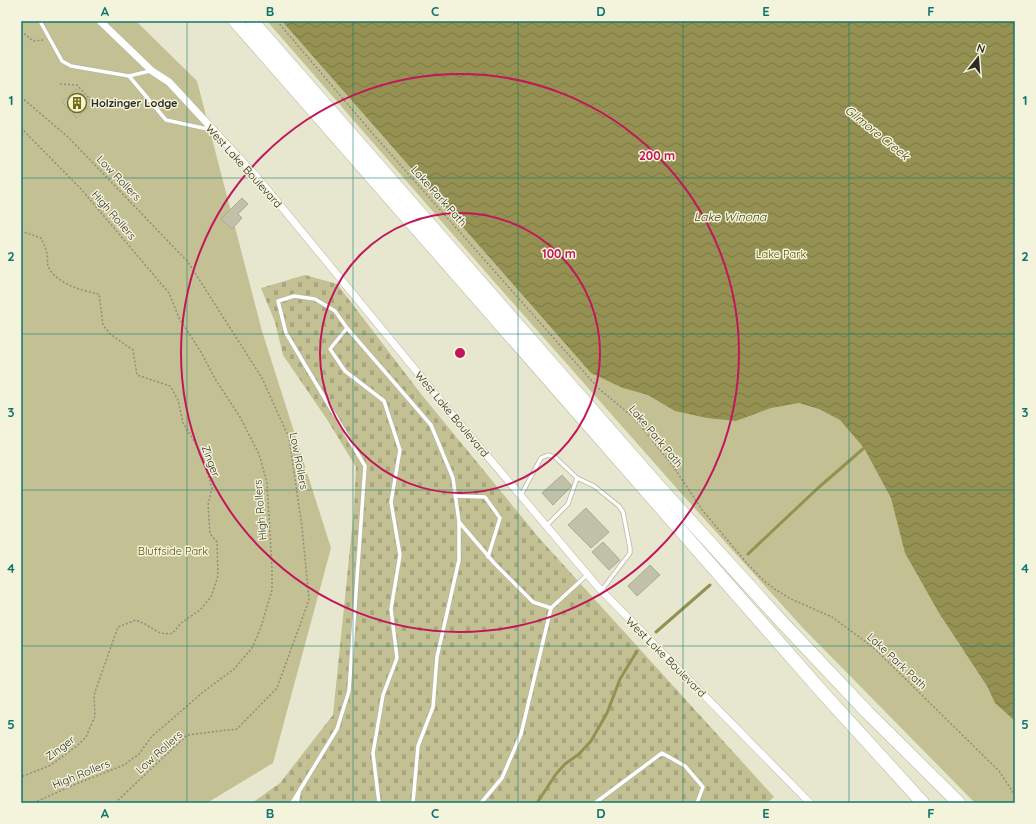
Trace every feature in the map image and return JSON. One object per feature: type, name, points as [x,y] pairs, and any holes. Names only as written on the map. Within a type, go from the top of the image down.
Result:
[{"type":"highway","points":[[236,21],[828,698],[923,803]]},
{"type":"highway","points":[[252,21],[662,490],[781,622],[867,712],[959,803]]},
{"type":"street","name":"West Lake Boulevard","points":[[100,21],[152,70],[169,82],[257,177],[587,575],[810,803]]},
{"type":"lane","points":[[42,21],[41,24],[62,61],[71,66],[129,76],[152,70]]},
{"type":"lane","points":[[129,76],[166,120],[213,130]]},
{"type":"lane","points":[[292,803],[337,729],[349,692],[365,466],[286,333],[278,301],[294,296],[315,299],[335,311],[347,328],[431,425],[453,478],[459,522],[459,560],[436,657],[433,707],[418,746],[413,803]]},
{"type":"lane","points":[[347,328],[330,349],[345,371],[384,401],[400,450],[391,502],[400,555],[391,609],[396,658],[383,695],[373,753],[379,803]]},
{"type":"lane","points":[[520,496],[540,458],[548,455],[555,457],[577,478],[594,486],[619,506],[623,512],[630,553],[601,590]]},
{"type":"lane","points":[[546,526],[568,504],[577,478]]},
{"type":"lane","points":[[455,496],[485,497],[500,518],[488,557]]},
{"type":"lane","points":[[459,522],[488,557],[533,602],[551,608]]},
{"type":"lane","points":[[481,803],[502,778],[521,734],[551,608],[587,575]]},
{"type":"lane","points":[[595,803],[662,753],[685,766],[704,787],[697,803]]},
{"type":"lane","points":[[297,803],[300,790]]},
{"type":"path","name":"Lake Park Path","points":[[277,21],[373,134],[598,388],[634,418],[673,466],[704,511],[746,562],[776,590],[791,599],[832,617],[874,648],[999,771],[1015,795]]},
{"type":"path","points":[[21,31],[33,41],[50,40]]},
{"type":"path","points":[[60,84],[77,85],[85,96],[96,106]]},
{"type":"path","name":"Low Rollers","points":[[21,97],[68,137],[188,262],[262,378],[289,438],[302,527],[309,600],[277,688],[237,729],[187,735],[115,803]]},
{"type":"path","name":"High Rollers","points":[[21,128],[81,189],[169,293],[178,318],[201,352],[214,377],[240,417],[259,454],[267,482],[272,568],[272,590],[260,630],[252,648],[234,669],[152,736],[139,754],[124,766],[71,786],[34,803]]},
{"type":"path","name":"Zinger","points":[[21,231],[41,238],[45,247],[48,265],[55,276],[71,286],[87,292],[99,294],[104,325],[110,334],[133,350],[137,375],[170,386],[178,400],[183,423],[196,444],[204,462],[212,488],[208,504],[210,534],[217,542],[218,576],[211,597],[200,610],[181,623],[173,633],[164,634],[156,632],[148,625],[136,620],[118,627],[94,695],[95,716],[86,737],[52,765],[21,777]]},
{"type":"green space","name":"Bluffside Park","points":[[21,21],[136,21],[197,81],[262,331],[331,548],[273,763],[207,803],[21,803]]},
{"type":"green space","name":"Lake Winona","points":[[267,21],[1015,21],[1015,803],[975,803],[802,627],[680,492],[490,277]]},
{"type":"green space","points":[[305,275],[337,284],[421,394],[539,538],[774,797],[767,803],[252,803],[280,783],[333,715],[354,509],[356,467],[328,421],[283,355],[275,322],[261,288]]},
{"type":"water","name":"Lake Winona","points":[[282,21],[1015,21],[1015,721],[995,703],[987,686],[939,613],[905,553],[891,498],[864,448],[840,420],[819,409],[799,403],[771,408],[736,421],[707,418],[675,411],[648,395],[623,388],[591,373]]},
{"type":"building","name":"Holzinger Lodge","points":[[76,89],[92,104],[77,118],[62,102]]},
{"type":"building","points":[[242,198],[248,204],[238,214],[242,218],[232,229],[221,219]]},
{"type":"building","points":[[562,475],[572,486],[553,505],[542,493]]},
{"type":"building","points":[[586,508],[609,532],[591,548],[568,525]]},
{"type":"building","points":[[603,542],[620,560],[609,570],[592,552]]},
{"type":"building","points":[[650,565],[660,575],[637,596],[628,586]]},
{"type":"waterway","points":[[748,554],[818,488],[864,448]]},
{"type":"waterway","points":[[656,632],[710,585]]},
{"type":"waterway","points":[[537,803],[556,774],[565,764],[579,754],[591,741],[607,713],[620,679],[637,651]]},
{"type":"place","name":"Holzinger Lodge","points":[[77,103]]},
{"type":"water label","name":"Gilmore Creek","points":[[877,133]]},
{"type":"park label","name":"Lake Park","points":[[781,254]]}]
